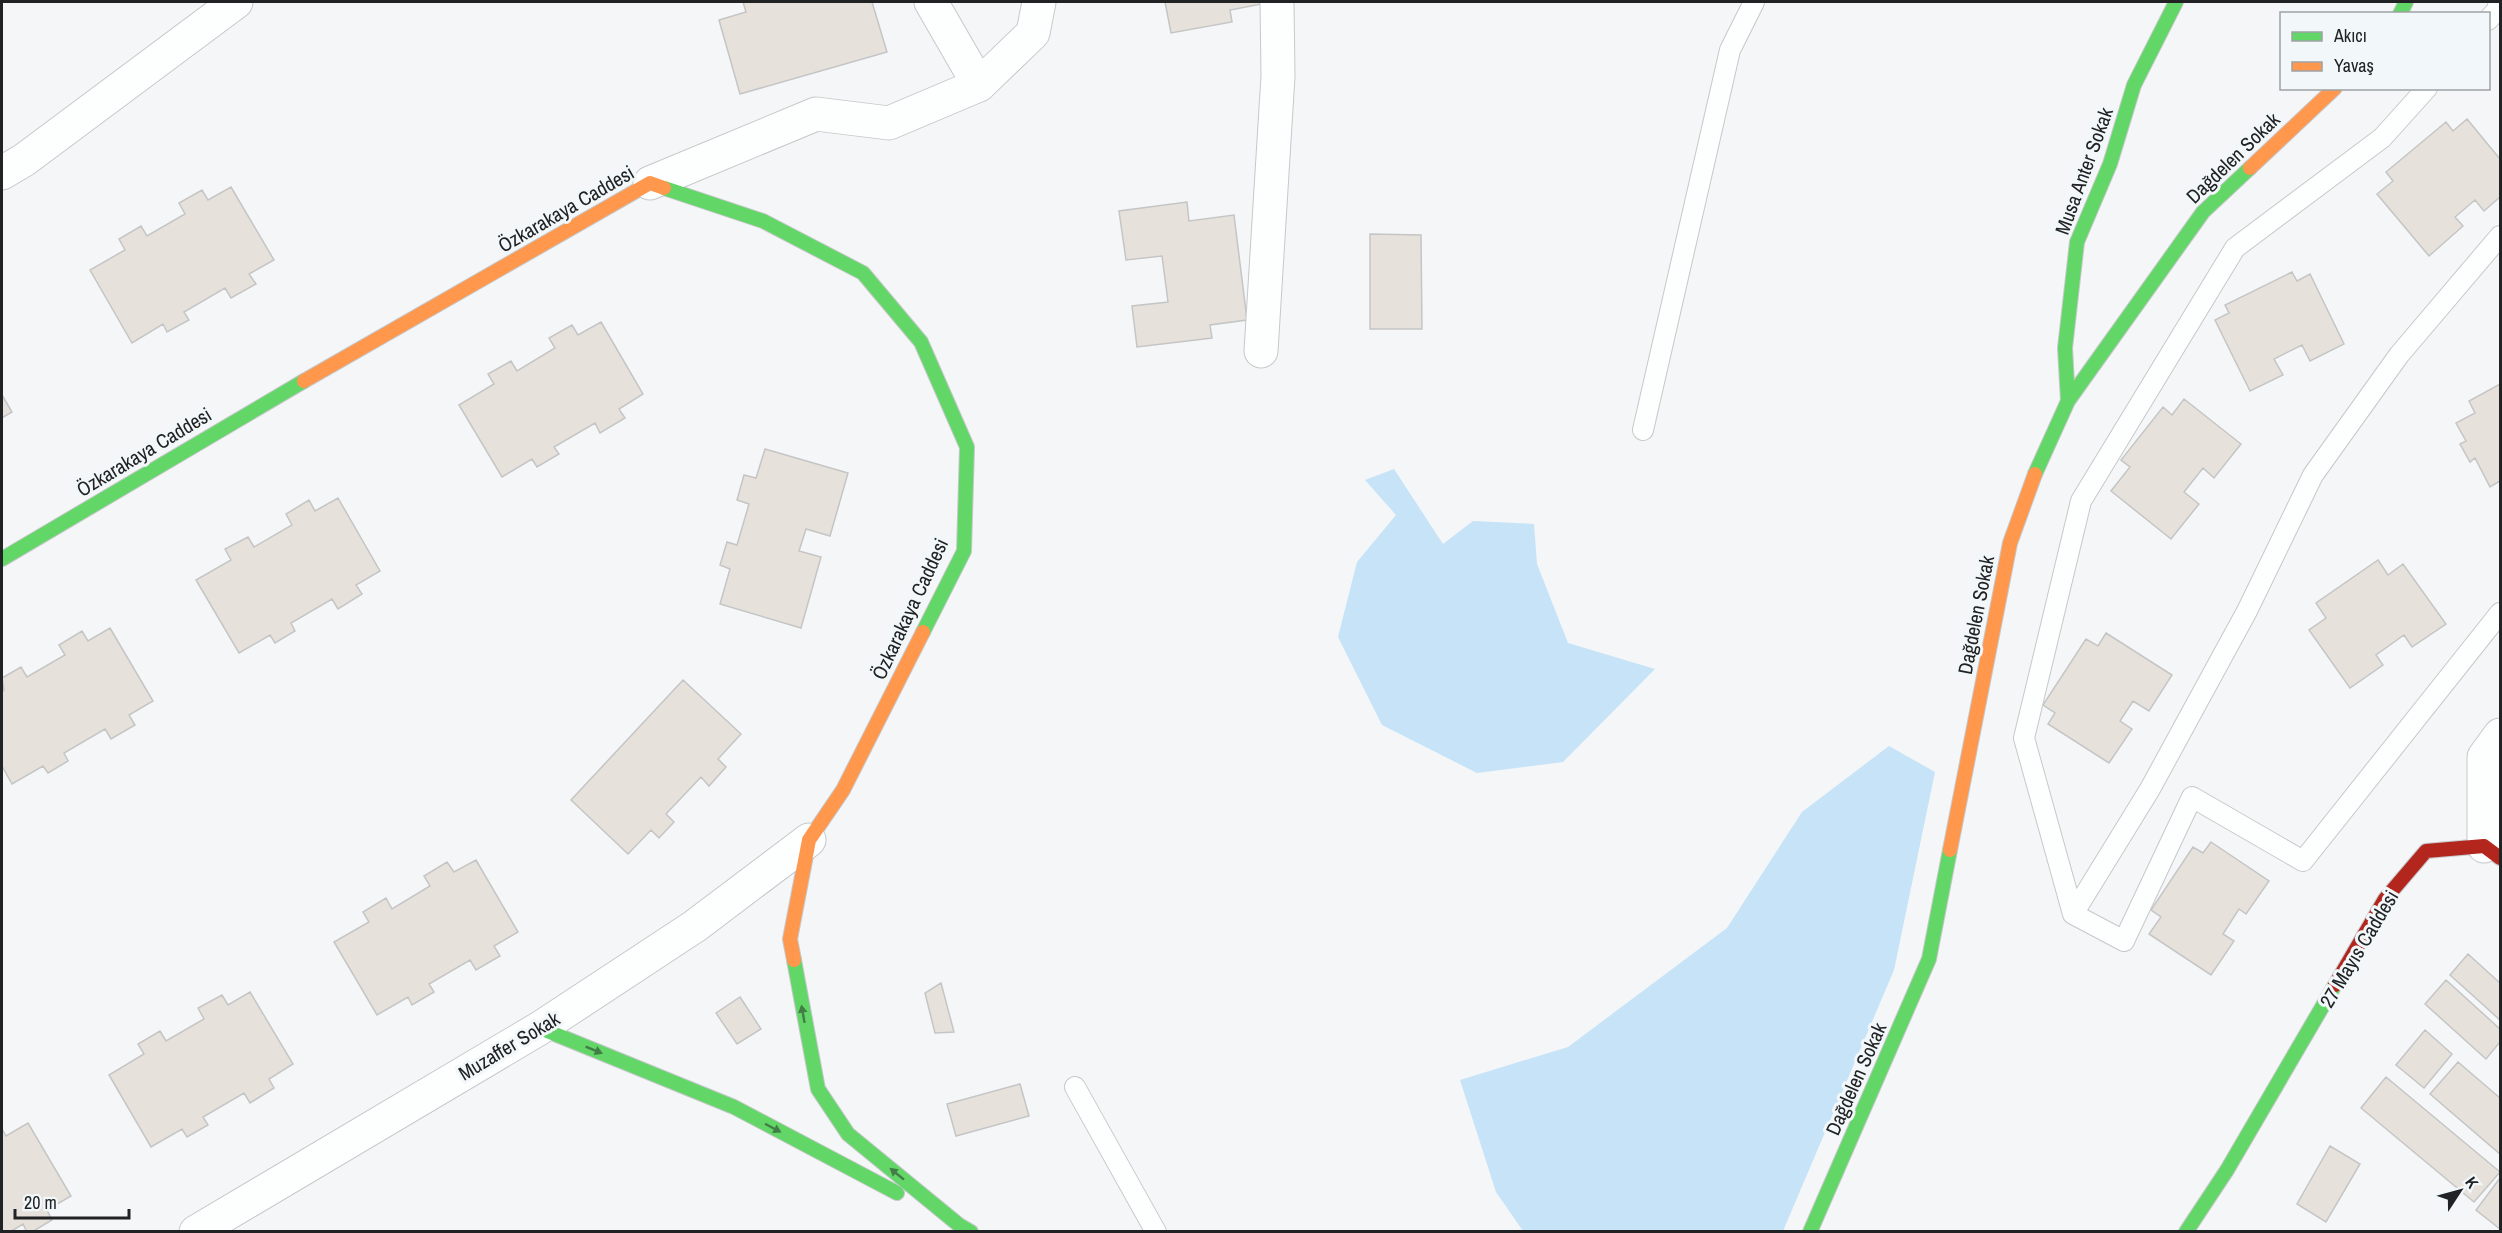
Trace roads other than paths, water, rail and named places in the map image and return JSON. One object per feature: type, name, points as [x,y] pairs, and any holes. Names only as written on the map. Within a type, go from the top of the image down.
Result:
[{"type":"street","points":[[2,173],[24,160],[236,2]]},
{"type":"street","points":[[931,2],[979,85]]},
{"type":"street","points":[[650,183],[816,114],[889,123],[979,85],[1033,33],[1039,2]]},
{"type":"street","points":[[1261,351],[1278,76],[1277,2]]},
{"type":"street","name":"Musa Anter Sokak","points":[[2068,401],[2065,348],[2077,242],[2110,164],[2134,85],[2176,2]]},
{"type":"street","name":"Dağdelen Sokak","points":[[1810,1232],[1929,959],[2010,543],[2042,455],[2068,401],[2203,212],[2333,90]]},
{"type":"street","name":"Özkarakaya Caddesi","points":[[2,559],[208,436],[650,183],[763,221],[863,273],[921,342],[967,447],[963,550],[843,790],[809,840],[790,939],[818,1089],[848,1134],[965,1228]]},
{"type":"street","name":"27 Mayıs Caddesi","points":[[2180,1228],[2227,1170],[2385,899],[2426,851],[2492,852],[2484,757],[2500,735]]},
{"type":"street","name":"Muzaffer Sokak","points":[[196,1232],[540,1028],[695,926],[809,840]]},
{"type":"street","points":[[540,1028],[734,1107],[965,1228]]},
{"type":"lane","points":[[1643,430],[1730,50],[1754,2]]},
{"type":"lane","points":[[2490,18],[2497,10],[2499,2]]},
{"type":"lane","points":[[2425,90],[2382,138],[2235,248],[2081,501],[2024,738],[2073,914],[2124,941],[2192,797],[2303,861],[2500,614]]},
{"type":"lane","points":[[2073,914],[2156,779],[2247,611],[2313,475],[2399,355],[2500,236]]},
{"type":"lane","points":[[1075,1087],[1156,1232]]}]
